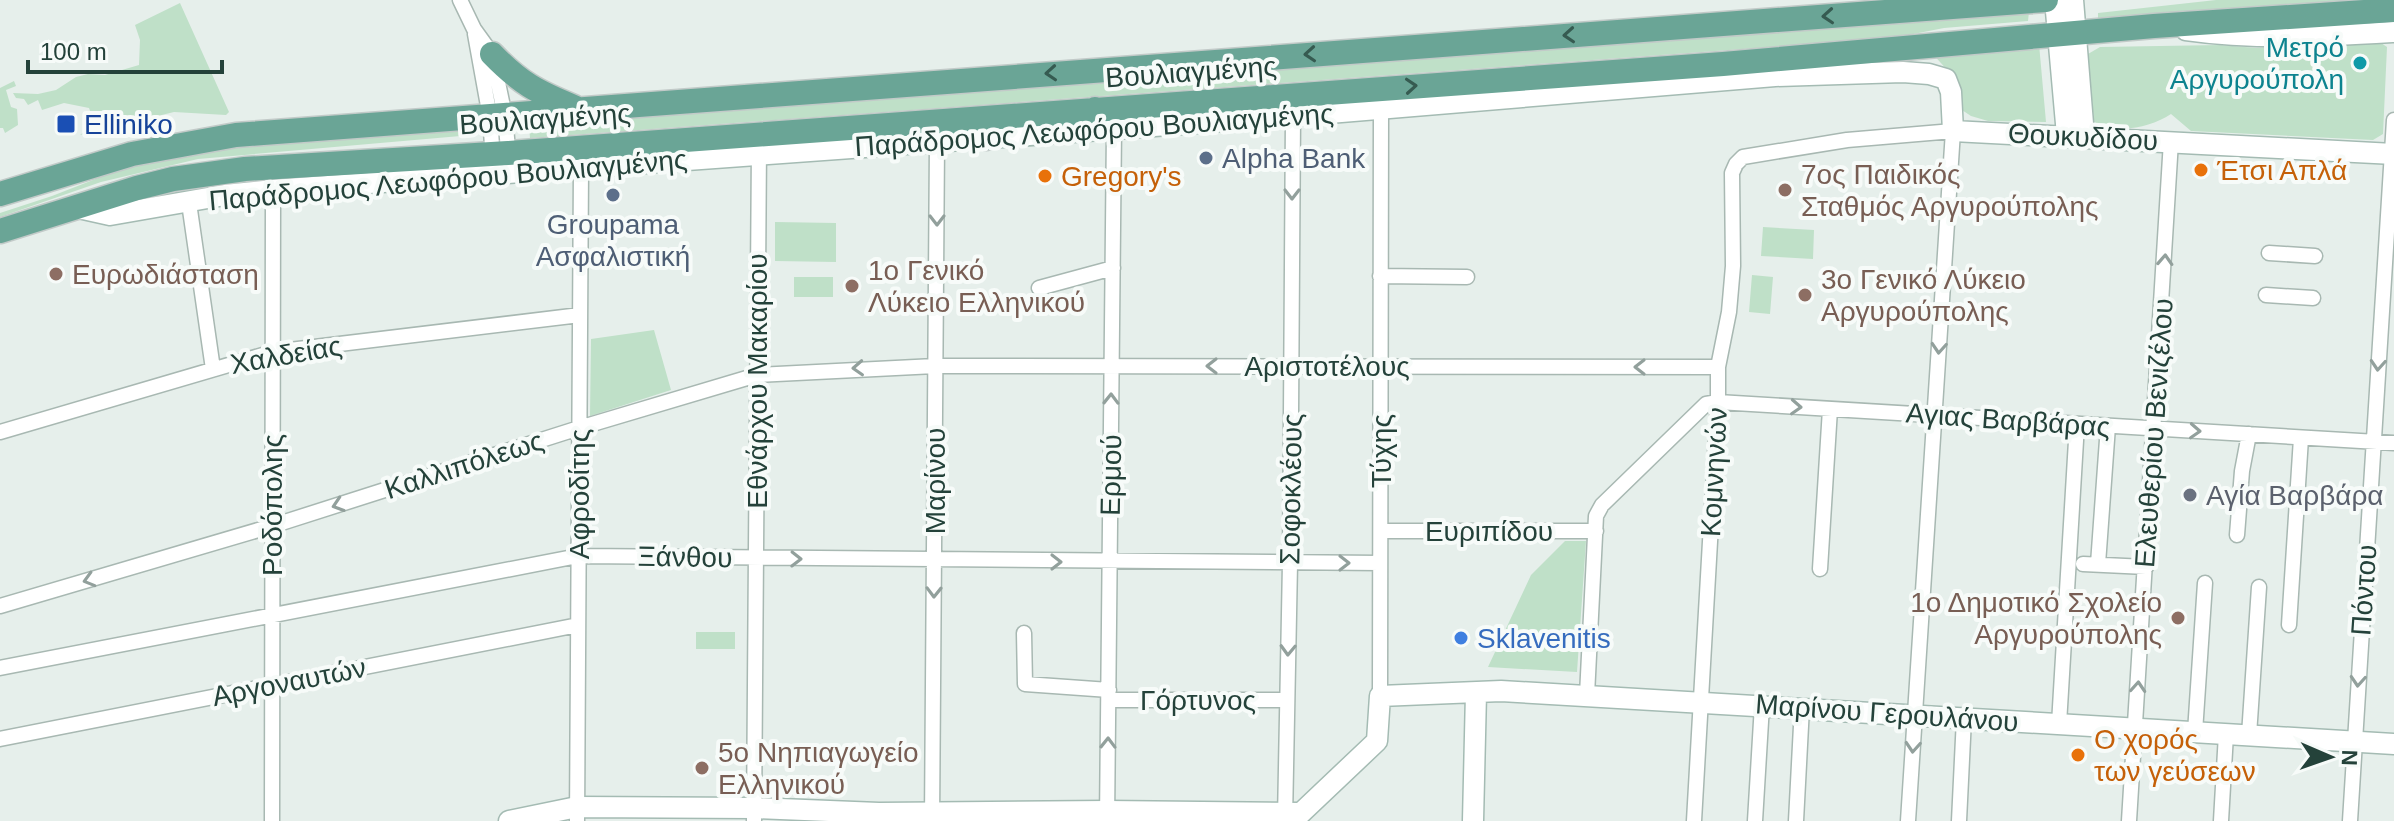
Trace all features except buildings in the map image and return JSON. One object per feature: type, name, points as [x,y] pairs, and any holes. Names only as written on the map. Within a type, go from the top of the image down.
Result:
[{"type":"main road","name":"Βουλιαγμένης","points":[[0,194],[108,161],[201,140],[272,131],[2046,0]]},
{"type":"main road","name":"Βουλιαγμένης","points":[[0,231],[137,188],[209,173],[501,163],[759,144],[832,127],[938,131],[1096,108],[1723,64],[2154,26],[2394,10]]},
{"type":"main road","points":[[1859,72],[1879,50]]},
{"type":"main road","points":[[492,54],[514,77],[547,96],[580,109]]},
{"type":"main road","points":[[1723,64],[1770,77]]},
{"type":"main road","points":[[1060,132],[1096,108]]},
{"type":"main road","points":[[807,151],[832,127]]},
{"type":"main road","points":[[938,131],[986,138]]},
{"type":"street","points":[[460,0],[474,29],[492,54],[501,163]]},
{"type":"street","points":[[2055,0],[2067,34],[2076,135]]},
{"type":"street","points":[[2067,34],[2073,0]]},
{"type":"street","points":[[2154,26],[2221,35],[2287,39],[2394,32]]},
{"type":"street","points":[[474,29],[497,116]]},
{"type":"street","name":"Παράδρομος Λεωφόρου Βουλιαγμένης","points":[[986,138],[1859,72],[1918,72],[1946,79],[1951,92],[1953,131]]},
{"type":"street","name":"Τύχης","points":[[1380,696],[1381,109]]},
{"type":"street","name":"Σοφοκλέους","points":[[1285,817],[1293,116]]},
{"type":"street","name":"Πόντου","points":[[2350,821],[2394,120]]},
{"type":"street","name":"Ερμού","points":[[1107,816],[1114,128]]},
{"type":"street","name":"Παράδρομος Λεωφόρου Βουλιαγμένης","points":[[74,207],[110,215],[225,195],[501,163],[581,167],[759,144],[807,151],[938,131]]},
{"type":"street","name":"Μαρίνου","points":[[932,817],[938,131]]},
{"type":"street","points":[[1908,821],[1953,131]]},
{"type":"street","name":"Θουκυδίδου","points":[[1772,151],[1953,131],[2076,135],[2393,154]]},
{"type":"street","name":"Ελευθερίου Βενιζέλου","points":[[2129,821],[2171,141]]},
{"type":"street","name":"Εθνάρχου Μακαρίου","points":[[754,815],[759,144]]},
{"type":"street","name":"Κομνηνών","points":[[1694,821],[1718,367],[1729,312],[1733,266],[1732,173],[1743,157],[1772,151]]},
{"type":"street","name":"Αφροδίτης","points":[[577,814],[581,167]]},
{"type":"street","name":"Ροδόπολης","points":[[272,821],[273,190]]},
{"type":"street","points":[[189,203],[213,369]]},
{"type":"street","points":[[2269,253],[2315,256]]},
{"type":"street","points":[[1039,288],[1113,268]]},
{"type":"street","points":[[1380,276],[1467,277]]},
{"type":"street","points":[[2266,295],[2313,298]]},
{"type":"street","name":"Χαλδείας","points":[[0,432],[273,352],[580,315]]},
{"type":"street","name":"Αριστοτέλους","points":[[935,366],[1718,367]]},
{"type":"street","name":"Καλλιπόλεως","points":[[0,606],[272,526],[757,375],[935,366]]},
{"type":"street","points":[[1587,695],[1596,516],[1602,505],[1699,408],[1718,402]]},
{"type":"street","name":"Αγιας Βαρβάρας","points":[[1718,402],[2394,443]]},
{"type":"street","points":[[1820,569],[1830,409]]},
{"type":"street","points":[[2059,724],[2077,424]]},
{"type":"street","points":[[2108,426],[2090,564],[2146,567]]},
{"type":"street","points":[[2237,535],[2242,471],[2249,434]]},
{"type":"street","points":[[2289,625],[2301,438]]},
{"type":"street","name":"Ευριπίδου","points":[[1381,531],[1596,531]]},
{"type":"street","name":"Ξάνθου","points":[[0,668],[578,556],[1380,563]]},
{"type":"street","points":[[2195,732],[2205,583]]},
{"type":"street","points":[[2249,735],[2259,587]]},
{"type":"street","name":"Αργοναυτών","points":[[0,739],[578,625]]},
{"type":"street","name":"Γόρτυνος","points":[[1024,633],[1025,684],[1109,695],[1286,700]]},
{"type":"street","name":"Μαρίνου Γερουλάνου","points":[[1380,696],[1501,691],[1587,695],[2394,744]]},
{"type":"street","points":[[1473,821],[1476,693]]},
{"type":"street","points":[[509,821],[577,814],[1285,817],[1301,813],[1377,741],[1380,696]]},
{"type":"street","points":[[1755,821],[1762,705]]},
{"type":"street","points":[[1796,821],[1802,707]]},
{"type":"street","points":[[1959,821],[1964,718]]},
{"type":"street","points":[[2221,821],[2226,734]]},
{"type":"green space","points":[[2216,0],[2394,0],[2098,21],[2098,13]]},
{"type":"green space","points":[[180,3],[229,112],[226,115],[174,112],[80,135],[88,129],[93,119],[89,108],[64,103],[42,110],[38,100],[28,105],[13,93],[38,94],[56,90],[76,77],[105,75],[139,65],[140,40],[135,25]]},
{"type":"green space","points":[[2029,12],[2028,21],[1944,28],[1893,38],[530,138],[529,126],[615,121],[634,116]]},
{"type":"green space","points":[[2378,41],[2387,47],[2383,134],[2373,140],[2191,131],[2171,114],[2134,128],[2113,128],[2094,122],[2088,54],[2100,47],[2220,45],[2257,48]]},
{"type":"green space","points":[[2039,44],[2046,122],[1988,121],[1971,116],[1962,110],[1950,73],[1930,51]]},
{"type":"green space","points":[[14,81],[16,86],[6,90],[11,107],[17,109],[18,125],[5,133],[0,128],[0,88]]},
{"type":"green space","points":[[472,126],[472,135],[198,159],[101,182],[0,217],[0,213],[134,164],[196,150]]},
{"type":"green space","points":[[775,222],[836,223],[836,262],[775,261]]},
{"type":"green space","points":[[1763,227],[1814,230],[1813,259],[1761,256]]},
{"type":"green space","points":[[1752,275],[1773,277],[1770,314],[1749,312]]},
{"type":"green space","points":[[794,277],[833,277],[833,297],[794,297]]},
{"type":"green space","points":[[654,330],[671,390],[590,416],[591,339]]},
{"type":"green space","points":[[1565,541],[1586,541],[1577,672],[1488,667],[1531,575]]},
{"type":"green space","points":[[696,632],[735,632],[735,649],[696,649]]},
{"type":"place","name":"Μετρό Αργυρούπολη","points":[[2360,63]]},
{"type":"place","name":"Elliniko","points":[[66,124]]},
{"type":"place","name":"Alpha Bank","points":[[1206,158]]},
{"type":"place","name":"Έτσι Απλά","points":[[2201,170]]},
{"type":"place","name":"Gregory's","points":[[1045,176]]},
{"type":"place","name":"7ος Παιδικός Σταθμός Αργυρούπολης","points":[[1785,190]]},
{"type":"place","name":"Groupama Ασφαλιστική","points":[[613,195]]},
{"type":"place","name":"Ευρωδιάσταση","points":[[56,274]]},
{"type":"place","name":"1ο Γενικό Λύκειο Ελληνικού","points":[[852,286]]},
{"type":"place","name":"3ο Γενικό Λύκειο Αργυρούπολης","points":[[1805,295]]},
{"type":"place","name":"Αγία Βαρβάρα","points":[[2190,495]]},
{"type":"place","name":"1ο Δημοτικό Σχολείο Αργυρούπολης","points":[[2178,618]]},
{"type":"place","name":"Sklavenitis","points":[[1461,638]]},
{"type":"place","name":"Ο χορός των γεύσεων","points":[[2078,755]]},
{"type":"place","name":"5ο Νηπιαγωγείο Ελληνικού","points":[[702,768]]}]
